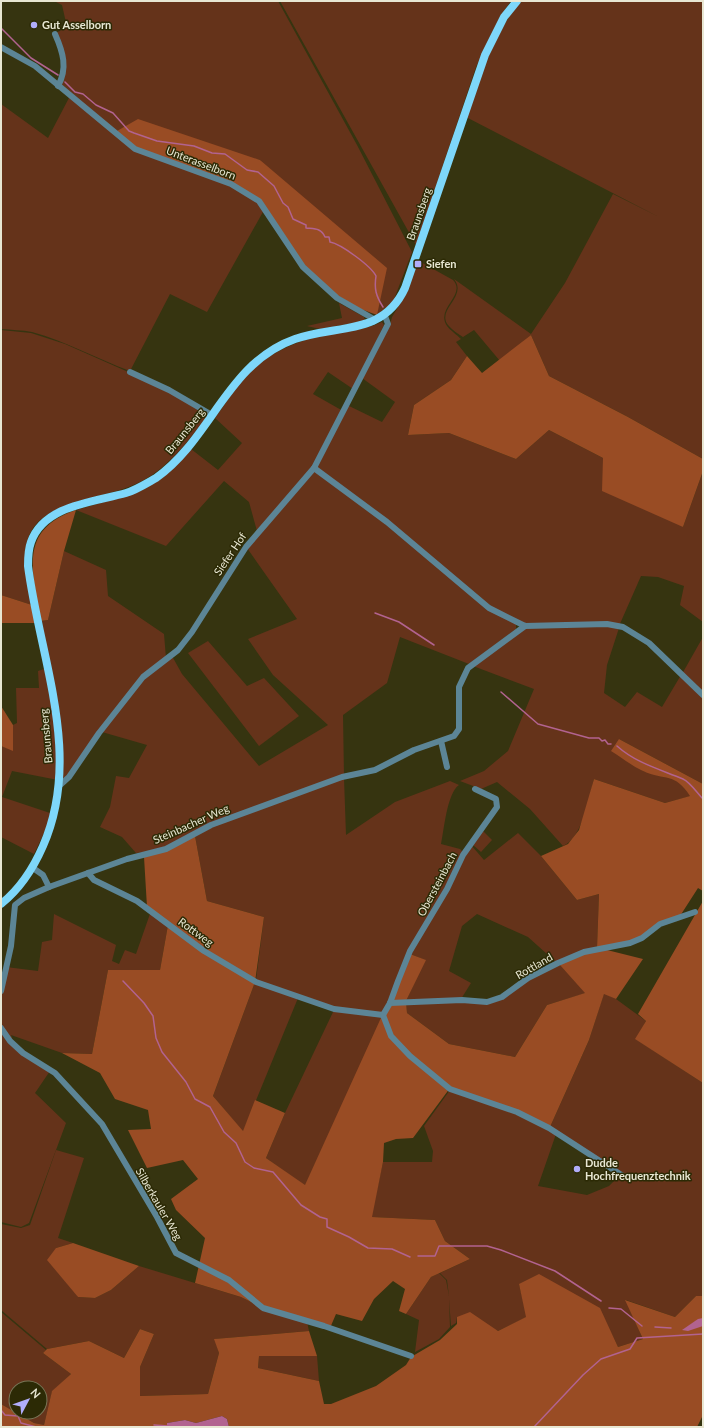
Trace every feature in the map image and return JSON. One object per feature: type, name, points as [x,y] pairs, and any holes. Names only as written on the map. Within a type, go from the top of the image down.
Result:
[{"type":"main road","name":"Braunsberg","points":[[1,904],[11,896],[33,868],[55,814],[59,786],[59,738],[51,679],[28,566],[28,551],[33,537],[43,523],[61,511],[128,492],[154,479],[185,451],[237,379],[266,353],[304,336],[373,322],[385,316],[396,304],[405,288],[485,55],[494,35],[516,1]]},
{"type":"street","points":[[55,34],[65,66],[63,76],[58,86]]},
{"type":"street","name":"Unterasselborn","points":[[1,48],[35,66],[135,149],[232,184],[259,201],[303,267],[337,298],[372,318],[373,322]]},
{"type":"street","name":"Siefer Hof","points":[[59,786],[69,777],[99,733],[143,677],[178,650],[192,632],[246,547],[314,468],[388,324],[385,316]]},
{"type":"street","points":[[130,372],[169,390],[212,415]]},
{"type":"street","points":[[314,468],[387,522],[489,608],[525,626],[607,624],[623,627],[650,643],[703,694]]},
{"type":"street","points":[[447,767],[441,741],[454,736],[459,729],[459,687],[468,668],[525,626]]},
{"type":"street","name":"Steinbacher Weg","points":[[48,887],[127,859],[166,849],[211,824],[342,777],[375,770],[414,750],[441,741]]},
{"type":"street","name":"Obersteinbach","points":[[390,1003],[410,952],[447,889],[463,855],[497,807],[496,799],[475,789]]},
{"type":"street","points":[[1,992],[11,946],[15,905],[24,898],[48,887],[43,875],[33,868]]},
{"type":"street","name":"Rottweg","points":[[88,873],[94,880],[151,911],[217,958],[256,982],[334,1009],[382,1015]]},
{"type":"street","points":[[11,896],[24,898]]},
{"type":"street","name":"Rottland","points":[[390,1003],[462,1000],[487,1002],[502,998],[528,978],[557,964],[584,952],[630,943],[642,938],[660,924],[695,912]]},
{"type":"street","points":[[390,1003],[382,1015],[391,1036],[410,1056],[450,1089],[517,1112],[549,1128],[623,1176]]},
{"type":"street","name":"Silberkauler Weg","points":[[1,1028],[10,1041],[23,1052],[55,1072],[102,1124],[157,1217],[176,1253],[229,1280],[263,1308],[324,1326],[411,1356]]},
{"type":"shaded area","points":[[54,1],[278,1],[357,145],[412,252],[393,302],[377,315],[260,160],[117,131],[60,85],[64,77],[56,33],[67,27],[62,5]]},
{"type":"shaded area","points":[[280,1],[511,1],[501,15],[476,67],[416,245]]},
{"type":"shaded area","points":[[520,1],[703,1],[703,459],[628,417],[549,376],[531,335],[500,361],[474,330],[463,337],[448,325],[445,319],[448,308],[457,292],[457,285],[454,279],[531,334],[565,283],[613,194],[659,217],[466,117],[488,57],[502,28]]},
{"type":"shaded area","points":[[70,96],[135,150],[231,185],[258,202],[264,210],[207,312],[170,294],[130,371],[45,336],[28,331],[1,329],[1,104],[48,138]]},
{"type":"shaded area","points":[[138,119],[260,160],[387,268],[377,315],[358,308],[337,295],[304,266],[260,200],[232,183],[136,148],[117,131]]},
{"type":"shaded area","points":[[417,260],[453,280],[456,286],[456,291],[447,307],[444,319],[448,328],[461,339],[456,342],[467,356],[451,380],[414,405],[408,435],[449,433],[516,459],[549,430],[603,458],[683,527],[703,471],[703,622],[680,605],[684,586],[658,577],[641,576],[619,626],[526,625],[489,607],[315,468],[347,405],[382,422],[395,402],[362,378],[390,325],[392,317],[409,289]]},
{"type":"shaded area","points":[[339,303],[364,317],[365,321],[320,329],[307,326],[342,318]]},
{"type":"shaded area","points":[[382,322],[384,325],[353,389],[328,372],[313,394],[343,411],[313,468],[257,531],[249,502],[224,481],[166,546],[76,510],[129,495],[191,449],[218,470],[242,443],[215,418],[239,384],[255,367],[272,355],[291,345],[320,336],[360,329]]},
{"type":"shaded area","points":[[1,330],[31,333],[65,344],[169,390],[208,415],[178,452],[152,475],[124,489],[70,504],[52,512],[39,521],[31,532],[26,546],[25,562],[27,582],[32,605],[1,595]]},
{"type":"shaded area","points":[[531,335],[549,376],[628,417],[703,459],[703,471],[683,527],[602,491],[603,458],[549,430],[516,459],[449,433],[408,435],[414,405],[451,380],[467,356],[482,373]]},
{"type":"shaded area","points":[[314,471],[348,493],[489,610],[516,624],[516,629],[469,664],[400,637],[387,683],[343,715],[344,776],[267,805],[180,842],[147,852],[136,853],[122,837],[100,827],[110,807],[116,776],[129,778],[147,745],[102,732],[144,678],[172,656],[182,674],[259,766],[328,725],[273,675],[248,639],[297,619],[247,548]]},
{"type":"shaded area","points":[[76,510],[64,551],[48,620],[41,621],[33,570],[33,555],[37,541],[45,529],[57,519]]},
{"type":"shaded area","points":[[64,551],[106,570],[108,596],[164,634],[166,658],[142,676],[63,779],[42,621],[48,620]]},
{"type":"shaded area","points":[[1,595],[32,605],[37,623],[1,623]]},
{"type":"shaded area","points":[[607,625],[619,628],[607,665],[604,693],[625,707],[637,692],[662,707],[681,675],[703,696],[703,784],[619,739],[643,771],[672,778],[681,783],[691,796],[665,803],[594,779],[584,817],[580,826],[570,842],[563,846],[530,809],[497,782],[481,789],[460,781],[484,771],[508,751],[534,689],[473,666],[526,628]]},
{"type":"shaded area","points":[[703,637],[703,694],[682,674]]},
{"type":"shaded area","points":[[208,641],[247,686],[264,678],[299,716],[259,746],[188,653]]},
{"type":"shaded area","points":[[47,668],[54,719],[58,780],[12,771],[2,797],[53,814],[34,854],[1,837],[1,746],[13,750],[13,725],[17,723],[16,688],[39,688],[38,671]]},
{"type":"shaded area","points":[[1,706],[13,725],[13,751],[1,746]]},
{"type":"shaded area","points":[[619,739],[703,784],[703,891],[698,888],[680,916],[630,942],[597,948],[599,894],[577,900],[541,856],[568,844],[579,830],[594,779],[665,803],[690,796],[685,788],[674,780],[643,771],[611,751]]},
{"type":"shaded area","points":[[344,778],[346,835],[395,802],[450,781],[459,785],[455,789],[449,803],[441,844],[460,849],[463,852],[457,866],[410,951],[382,1014],[350,1012],[256,980],[264,917],[207,901],[195,836],[212,826]]},
{"type":"shaded area","points":[[483,831],[492,840],[481,852],[473,845]]},
{"type":"shaded area","points":[[518,833],[541,856],[577,900],[599,894],[597,948],[557,963],[528,937],[477,914],[462,926],[449,971],[471,983],[461,999],[406,1001],[425,960],[410,954],[471,845],[484,860]]},
{"type":"shaded area","points":[[195,836],[207,901],[264,917],[255,982],[213,1096],[243,1131],[255,1100],[285,1113],[266,1158],[305,1185],[410,954],[426,960],[406,1001],[407,1013],[449,1044],[515,1057],[547,1005],[585,993],[559,964],[585,953],[603,949],[643,959],[616,999],[604,994],[589,1040],[550,1127],[450,1088],[413,1138],[396,1139],[384,1143],[383,1162],[372,1217],[435,1220],[445,1241],[470,1259],[431,1277],[406,1314],[399,1311],[405,1289],[393,1281],[374,1299],[362,1321],[336,1314],[330,1328],[263,1308],[241,1297],[195,1283],[205,1238],[176,1210],[171,1199],[198,1179],[183,1160],[147,1168],[128,1130],[151,1129],[148,1110],[115,1099],[100,1073],[62,1053],[92,1054],[108,970],[160,970],[168,925],[147,907],[144,857]]},
{"type":"shaded area","points":[[703,901],[703,1083],[635,1039],[646,1021],[638,1014]]},
{"type":"shaded area","points":[[151,911],[168,925],[160,970],[108,970],[92,1054],[62,1053],[11,1035],[14,1044],[1,1024],[1,998],[6,967],[38,971],[42,942],[52,940],[54,914],[116,945],[112,961],[119,964],[125,950],[136,954]]},
{"type":"shaded area","points":[[559,964],[586,993],[547,1005],[515,1057],[449,1044],[407,1013],[406,1002],[487,1002]]},
{"type":"shaded area","points":[[255,982],[298,998],[243,1132],[213,1096]]},
{"type":"shaded area","points":[[604,993],[616,999],[646,1021],[636,1039],[703,1083],[703,1296],[696,1296],[675,1317],[626,1300],[643,1339],[618,1347],[599,1308],[519,1284],[527,1317],[498,1331],[457,1317],[456,1323],[451,1326],[449,1299],[450,1327],[439,1339],[415,1352],[419,1320],[406,1314],[431,1277],[439,1273],[446,1280],[449,1296],[447,1280],[440,1273],[470,1259],[445,1241],[435,1220],[371,1217],[383,1162],[432,1162],[433,1151],[424,1126],[450,1090],[517,1113],[556,1134],[538,1186],[587,1195],[609,1186],[620,1175],[550,1127],[589,1040]]},
{"type":"shaded area","points":[[334,1010],[383,1016],[305,1186],[266,1158],[285,1113]]},
{"type":"shaded area","points":[[1,1030],[10,1042],[50,1071],[35,1093],[66,1123],[29,1223],[21,1227],[1,1222]]},
{"type":"shaded area","points":[[56,1150],[84,1158],[58,1238],[73,1243],[56,1248],[78,1297],[95,1298],[111,1290],[139,1266],[241,1297],[259,1306],[307,1322],[309,1331],[215,1339],[219,1353],[208,1394],[140,1396],[140,1367],[154,1334],[140,1329],[124,1358],[89,1341],[47,1349],[1,1310],[1,1224],[21,1228],[30,1225]]},
{"type":"shaded area","points":[[73,1243],[139,1266],[111,1290],[95,1298],[78,1297],[47,1260],[56,1248]]},
{"type":"shaded area","points":[[539,1274],[600,1308],[618,1347],[643,1339],[625,1300],[675,1317],[696,1296],[703,1296],[703,1415],[697,1427],[229,1427],[227,1419],[222,1416],[196,1423],[185,1420],[167,1423],[167,1427],[1,1427],[1,1404],[8,1408],[8,1420],[29,1420],[34,1423],[44,1425],[45,1420],[48,1420],[48,1408],[52,1391],[71,1374],[43,1353],[47,1349],[89,1341],[124,1358],[140,1329],[154,1334],[140,1367],[140,1396],[208,1394],[219,1353],[214,1339],[309,1331],[317,1356],[259,1356],[258,1368],[319,1381],[324,1404],[331,1404],[376,1386],[406,1365],[411,1357],[440,1340],[457,1324],[457,1317],[470,1312],[498,1331],[526,1317],[519,1284]]},
{"type":"shaded area","points":[[1,1312],[46,1350],[43,1353],[71,1374],[52,1392],[48,1408],[48,1380],[8,1380],[8,1408],[1,1404]]},
{"type":"shaded area","points":[[703,1318],[703,1326],[688,1331],[682,1330],[698,1319]]},
{"type":"shaded area","points":[[259,1356],[317,1356],[319,1381],[258,1368]]},
{"type":"shaded area","points":[[222,1416],[227,1419],[229,1427],[167,1427],[167,1423],[185,1420],[196,1423]]},
{"type":"shaded area","points":[[29,1420],[45,1420],[44,1425],[34,1423]]},
{"type":"waterway","points":[[1,28],[31,58],[58,75]]},
{"type":"waterway","points":[[65,82],[75,92],[83,94],[96,105],[113,113],[129,131],[157,141],[194,146],[212,153],[225,154],[247,170],[258,172],[274,186],[283,203],[288,207],[293,219],[306,225],[306,228],[320,230],[325,237],[329,237],[330,242],[348,251],[362,261],[373,272],[376,276],[376,292],[383,307]]},
{"type":"waterway","points":[[375,613],[399,622],[434,645]]},
{"type":"waterway","points":[[501,692],[538,724],[589,738],[599,738],[602,741],[605,740],[608,744],[611,744]]},
{"type":"waterway","points":[[617,746],[632,757],[683,779],[691,785],[703,799]]},
{"type":"waterway","points":[[123,981],[144,1003],[153,1016],[156,1038],[162,1052],[186,1082],[195,1099],[210,1107],[224,1132],[236,1143],[245,1162],[254,1168],[273,1172],[301,1205],[320,1217],[327,1219],[327,1227],[368,1248],[392,1249],[410,1257]]},
{"type":"waterway","points":[[418,1256],[435,1256],[439,1246],[487,1246],[555,1271],[601,1301]]},
{"type":"waterway","points":[[609,1308],[621,1309],[642,1326]]},
{"type":"waterway","points":[[655,1327],[671,1328]]},
{"type":"waterway","points":[[534,1427],[583,1375],[601,1359],[630,1349],[637,1338],[703,1334]]},
{"type":"waterway","points":[[1,1410],[5,1415],[18,1416],[21,1423],[36,1427]]},
{"type":"waterway","points":[[154,1425],[168,1426]]},
{"type":"place","name":"Gut Asselborn","points":[[34,25]]},
{"type":"place","name":"Siefen","points":[[418,264]]},
{"type":"place","name":"Dudde Hochfrequenztechnik","points":[[577,1169]]}]
